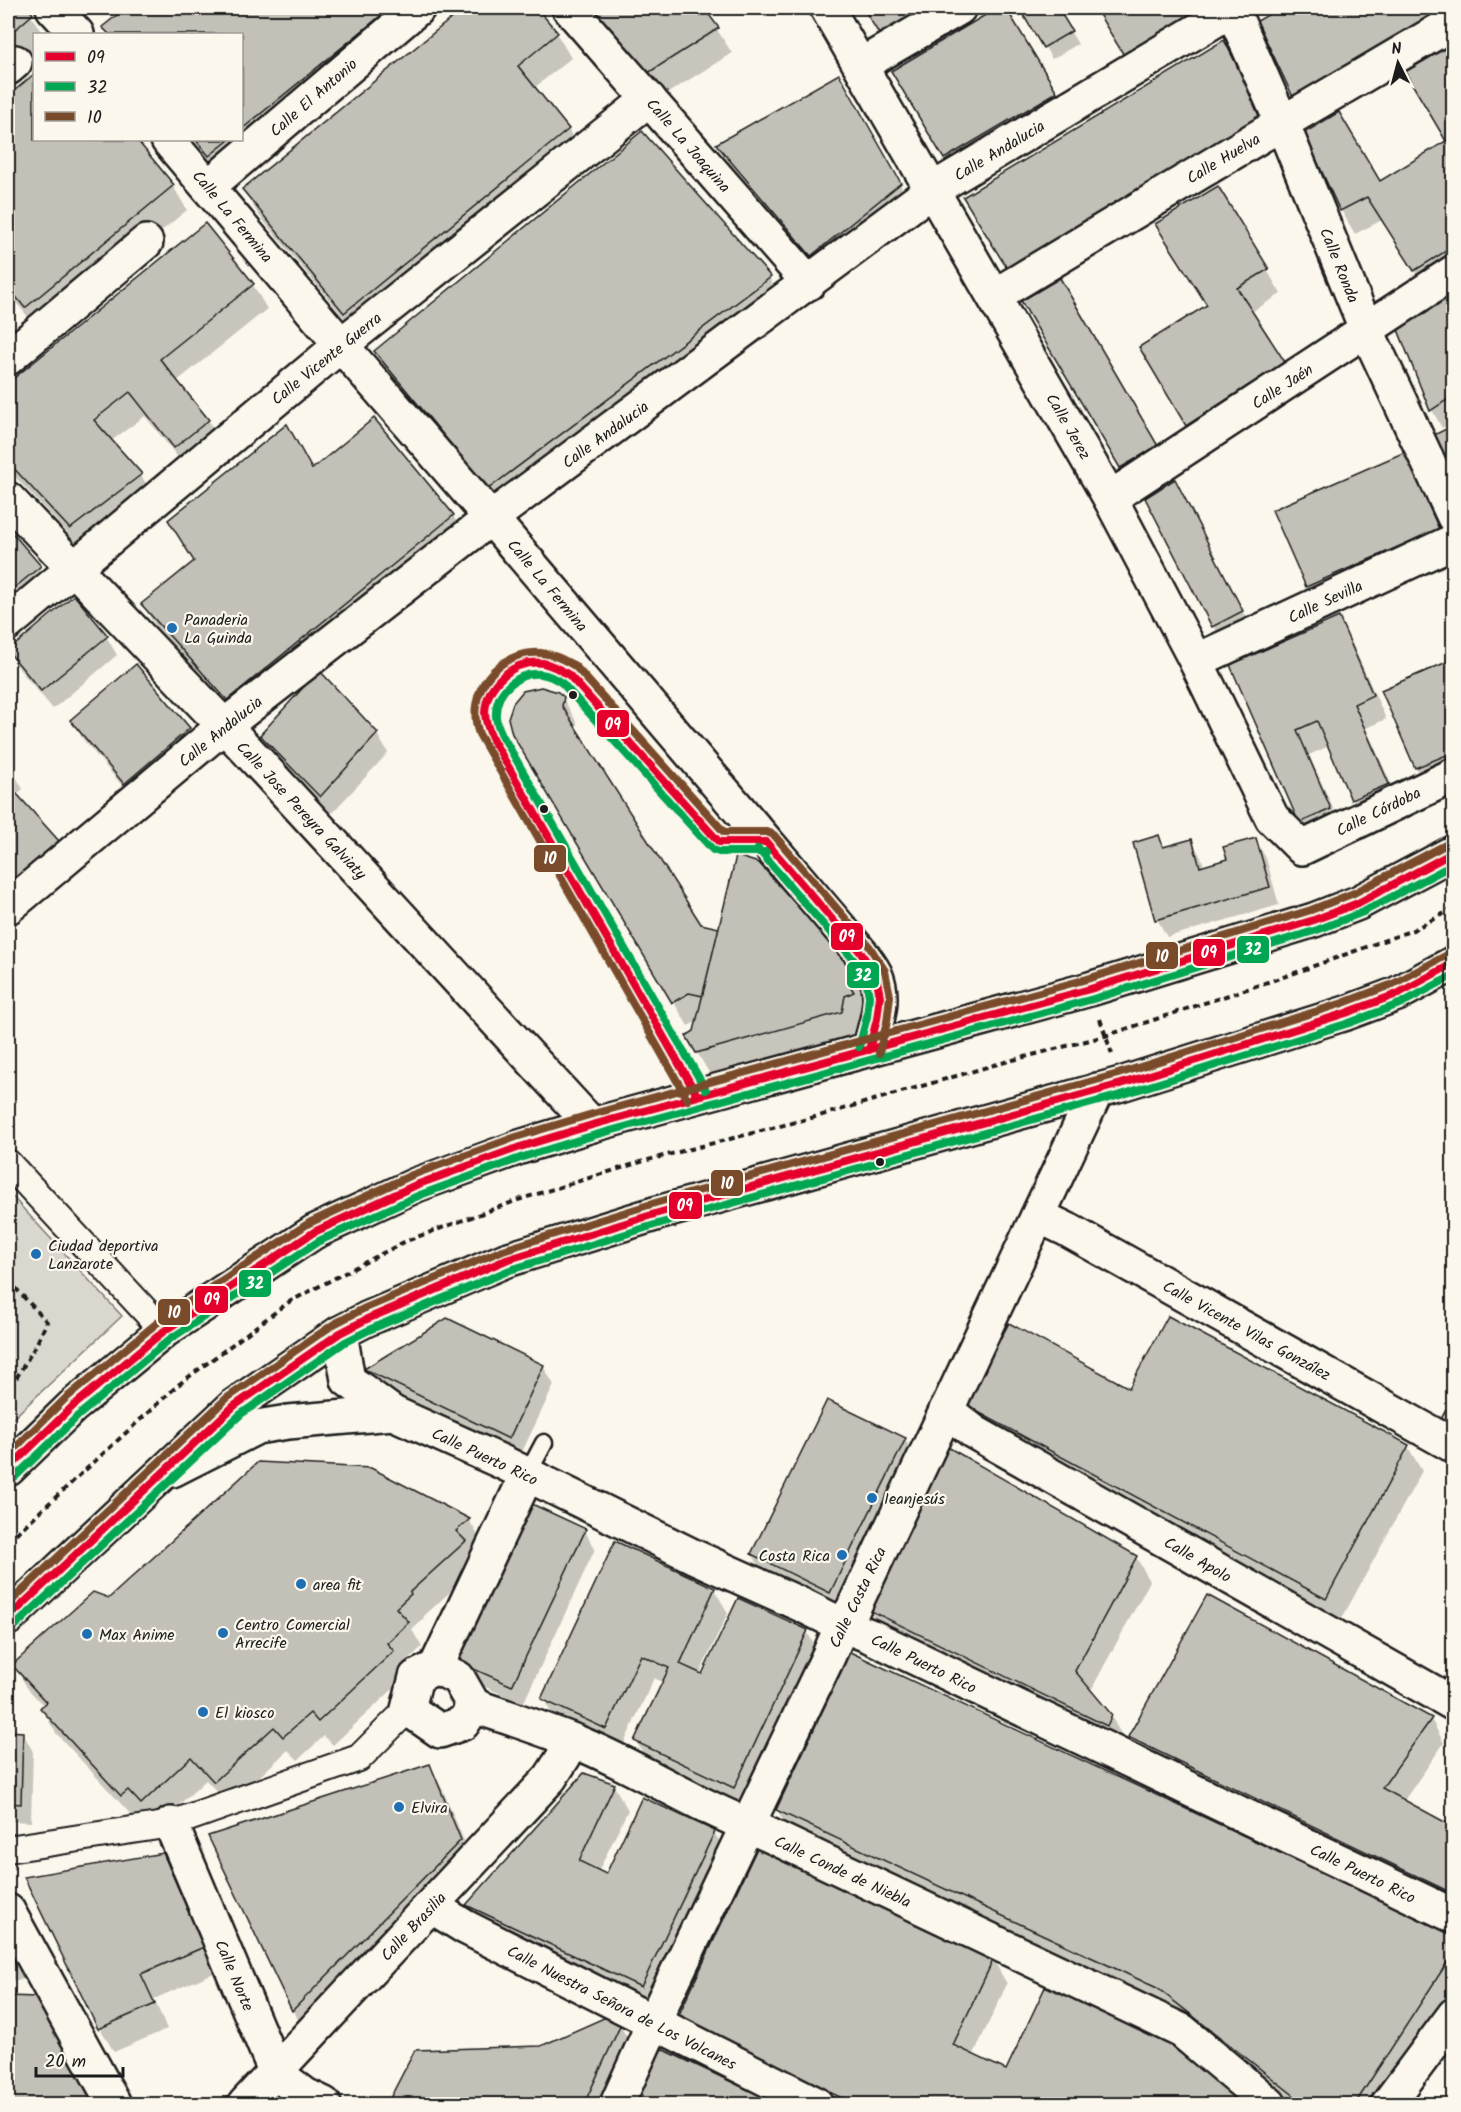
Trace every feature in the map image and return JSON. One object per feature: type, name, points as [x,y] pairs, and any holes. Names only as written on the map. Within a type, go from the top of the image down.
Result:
[{"type":"street","name":"Calle El Antonio","points":[[209,186],[418,8]]},
{"type":"street","name":"Calle La Joaquina","points":[[569,8],[809,283]]},
{"type":"street","name":"Calle Jerez","points":[[827,8],[1110,498],[1196,661],[1272,818],[1302,848]]},
{"type":"street","points":[[861,65],[959,8]]},
{"type":"street","name":"Calle Ronda","points":[[1234,8],[1367,331],[1454,517]]},
{"type":"street","name":"Calle Andalucia","points":[[8,907],[224,726],[491,518],[932,190],[1234,8]]},
{"type":"street","name":"Calle Huelva","points":[[994,296],[1454,22]]},
{"type":"street","name":"Calle Vicente Guerra","points":[[8,623],[341,345],[649,99]]},
{"type":"street","name":"Calle La Fermina","points":[[169,141],[861,953],[876,976],[880,996],[869,1050]]},
{"type":"street","points":[[8,358],[146,242]]},
{"type":"street","name":"Calle Jaén","points":[[1110,498],[1454,272]]},
{"type":"street","name":"Calle Jose Pereyra Galviaty","points":[[8,499],[72,569],[224,726],[592,1125]]},
{"type":"street","name":"Calle Sevilla","points":[[1196,661],[1454,541]]},
{"type":"street","name":"Calle Córdoba","points":[[1302,848],[1454,775]]},
{"type":"street","points":[[8,1469],[72,1407],[164,1331],[314,1232],[416,1185],[520,1147],[592,1125],[1090,989],[1314,920],[1358,903],[1454,852]]},
{"type":"street","points":[[8,1618],[234,1407],[340,1333],[367,1319],[507,1260],[658,1213],[1097,1090],[1346,1013],[1397,994],[1454,963]]},
{"type":"street","name":"Calle Costa Rica","points":[[617,2104],[1097,1090]]},
{"type":"street","points":[[8,1163],[164,1331]]},
{"type":"street","name":"Calle Vicente Vilas González","points":[[1039,1216],[1068,1230],[1454,1446]]},
{"type":"street","name":"Calle Puerto Rico","points":[[340,1333],[348,1380],[393,1413],[842,1625],[870,1636],[1454,1916]]},
{"type":"street","name":"Calle Apolo","points":[[946,1410],[974,1432],[1454,1704]]},
{"type":"street","name":"Calle Puerto Rico","points":[[163,1474],[257,1428],[288,1422],[393,1413]]},
{"type":"street","points":[[8,1849],[171,1824],[358,1758],[408,1709],[416,1677],[436,1667],[526,1475]]},
{"type":"street","points":[[408,1709],[440,1731],[463,1723],[474,1706],[458,1678],[436,1667]]},
{"type":"street","name":"Calle Conde de Niebla","points":[[474,1706],[574,1741],[710,1810],[748,1825],[1182,2031],[1269,2104]]},
{"type":"street","name":"Calle Brasilia","points":[[245,2104],[550,1778],[574,1741]]},
{"type":"street","name":"Calle Norte","points":[[171,1824],[276,2073],[305,2096],[324,2104]]},
{"type":"street","name":"Calle Nuestra Señora de Los Volcanes","points":[[431,1906],[465,1928],[816,2104]]},
{"type":"street","points":[[8,1911],[114,2104]]},
{"type":"street","points":[[1388,2104],[1454,2015]]},
{"type":"lane","points":[[697,1095],[493,740],[487,726],[485,711],[488,696],[496,683],[507,673],[522,665],[538,663],[555,667],[569,675],[719,842],[766,842]]},
{"type":"lane","points":[[526,1475],[544,1443]]},
{"type":"path","points":[[1099,1017],[1113,1057]]},
{"type":"path","points":[[8,1280],[47,1322],[8,1392]]},
{"type":"shaded area","name":"Ciudad deportiva Lanzarote","points":[[8,1192],[122,1316],[8,1423]]},
{"type":"building","points":[[8,8],[28,8],[33,14],[8,36]]},
{"type":"building","points":[[126,8],[390,8],[243,128],[243,33],[108,33],[102,27]]},
{"type":"building","points":[[464,8],[537,8],[558,33],[518,66],[569,129],[344,313],[242,189]]},
{"type":"building","points":[[590,8],[704,8],[719,28],[648,73]]},
{"type":"building","points":[[863,8],[930,8],[881,37]]},
{"type":"building","points":[[997,8],[1006,8],[1057,92],[944,159],[891,71]]},
{"type":"building","points":[[1019,8],[1058,8],[1072,31],[1043,48]]},
{"type":"building","points":[[1095,8],[1208,8],[1125,57]]},
{"type":"building","points":[[1280,8],[1448,8],[1294,99],[1257,21]]},
{"type":"building","points":[[1224,40],[1263,117],[1008,270],[963,197]]},
{"type":"building","points":[[1454,43],[1454,246],[1414,271],[1367,197],[1340,211],[1304,133],[1339,112],[1380,181],[1446,141],[1405,72]]},
{"type":"building","points":[[839,74],[901,183],[811,256],[716,144]]},
{"type":"building","points":[[33,75],[33,141],[138,141],[174,185],[25,308],[8,287],[8,96]]},
{"type":"building","points":[[642,131],[771,277],[488,489],[374,351]]},
{"type":"building","points":[[197,141],[228,141],[209,156]]},
{"type":"building","points":[[1218,186],[1269,269],[1237,288],[1285,362],[1186,426],[1139,347],[1207,305],[1155,224]]},
{"type":"building","points":[[205,223],[254,284],[160,359],[209,420],[174,448],[130,392],[94,420],[142,474],[70,529],[8,462],[8,383]]},
{"type":"building","points":[[1060,278],[1158,446],[1120,468],[1021,301]]},
{"type":"building","points":[[1451,292],[1454,296],[1454,395],[1430,411],[1397,327]]},
{"type":"building","points":[[374,418],[454,515],[227,700],[141,604],[194,561],[168,520],[287,424],[312,469]]},
{"type":"building","points":[[1454,425],[1454,474],[1434,435]]},
{"type":"building","points":[[1405,452],[1439,529],[1306,587],[1272,510]]},
{"type":"building","points":[[1175,479],[1243,611],[1212,627],[1145,498]]},
{"type":"building","points":[[8,528],[41,566],[8,593]]},
{"type":"building","points":[[74,595],[108,636],[41,691],[8,651]]},
{"type":"building","points":[[1339,617],[1373,695],[1354,704],[1389,784],[1351,800],[1317,721],[1297,730],[1331,809],[1299,823],[1230,665]]},
{"type":"building","points":[[1454,659],[1454,752],[1415,768],[1381,690]]},
{"type":"building","points":[[136,664],[190,728],[124,784],[70,720]]},
{"type":"building","points":[[319,670],[378,733],[320,797],[260,735]]},
{"type":"building","points":[[541,687],[558,692],[564,697],[562,706],[701,924],[719,928],[703,996],[689,993],[672,1003],[512,734],[508,718],[513,703],[523,691]]},
{"type":"building","points":[[8,784],[59,841],[8,886]]},
{"type":"building","points":[[1159,835],[1163,847],[1192,839],[1200,867],[1227,859],[1223,847],[1256,838],[1270,887],[1155,920],[1133,843]]},
{"type":"building","points":[[736,856],[759,863],[853,968],[849,984],[854,992],[845,996],[842,1012],[696,1053],[686,1036],[694,1031]]},
{"type":"building","points":[[1168,1316],[1409,1445],[1326,1599],[965,1405],[1009,1323],[1129,1388]]},
{"type":"building","points":[[447,1318],[544,1365],[509,1439],[364,1369]]},
{"type":"building","points":[[1454,1395],[1454,1426],[1441,1419]]},
{"type":"building","points":[[827,1400],[906,1438],[830,1593],[751,1554]]},
{"type":"building","points":[[946,1446],[1137,1556],[1075,1671],[1112,1715],[1107,1726],[867,1609]]},
{"type":"building","name":"Centro Comercial Arrecife","points":[[258,1462],[371,1468],[470,1519],[456,1531],[466,1541],[410,1592],[411,1594],[396,1608],[409,1622],[387,1643],[394,1651],[318,1722],[310,1713],[283,1737],[274,1727],[214,1782],[191,1757],[141,1804],[128,1790],[121,1796],[40,1708],[46,1702],[12,1665],[93,1592],[109,1598]]},
{"type":"building","points":[[532,1504],[586,1529],[512,1686],[458,1662]]},
{"type":"building","points":[[615,1541],[715,1588],[680,1664],[702,1674],[738,1598],[808,1630],[734,1788],[634,1741],[669,1668],[641,1655],[606,1729],[541,1699]]},
{"type":"building","points":[[1207,1595],[1432,1718],[1382,1788],[1454,1827],[1454,1894],[1128,1737]]},
{"type":"building","points":[[850,1652],[1454,1934],[1454,1952],[1355,2104],[1305,2104],[1157,1988],[776,1810]]},
{"type":"building","points":[[8,1731],[23,1732],[21,1804],[8,1803]]},
{"type":"building","points":[[430,1764],[461,1840],[292,2011],[208,1836]]},
{"type":"building","points":[[584,1773],[615,1784],[579,1861],[606,1874],[642,1797],[715,1831],[641,1987],[466,1905]]},
{"type":"building","points":[[757,1848],[994,1958],[953,2045],[1006,2070],[1047,1983],[1158,2035],[1243,2104],[855,2104],[676,2021]]},
{"type":"building","points":[[163,1853],[204,1947],[141,1974],[155,2004],[98,2029],[24,1877]]},
{"type":"building","points":[[8,1996],[36,1997],[94,2104],[8,2104]]},
{"type":"building","points":[[606,2017],[621,2024],[584,2104],[387,2104],[415,2050],[541,2046]]},
{"type":"building","points":[[660,2048],[778,2104],[633,2104]]},
{"type":"transit line","name":"10","points":[[688,1100],[479,734],[476,704],[481,690],[488,677],[499,666],[511,659],[525,654],[541,653],[555,656],[575,666],[724,832],[767,832],[774,835],[869,946],[885,971],[890,996],[887,1022],[879,1053]]},
{"type":"transit line","name":"09","points":[[697,1095],[493,740],[485,716],[490,692],[503,676],[522,665],[543,663],[560,670],[569,675],[719,842],[766,842]]},
{"type":"transit line","name":"32","points":[[706,1090],[502,735],[496,716],[497,705],[504,690],[517,679],[533,674],[550,676],[562,683],[713,850],[766,852]]},
{"type":"transit line","name":"09","points":[[766,842],[861,953],[876,976],[880,996],[869,1050]]},
{"type":"transit line","name":"10","points":[[8,1455],[65,1399],[157,1323],[309,1223],[412,1175],[516,1137],[589,1115],[1087,979],[1311,910],[1354,893],[1449,843]]},
{"type":"transit line","name":"32","points":[[758,849],[853,959],[866,980],[869,996],[867,1017],[859,1047]]},
{"type":"transit line","name":"09","points":[[8,1469],[72,1407],[164,1331],[314,1232],[416,1185],[520,1147],[592,1125],[1090,989],[1314,920],[1358,903],[1454,852]]},
{"type":"transit line","name":"32","points":[[15,1477],[79,1415],[170,1339],[319,1241],[420,1195],[523,1157],[595,1135],[1093,999],[1317,930],[1363,912],[1454,864]]},
{"type":"transit line","name":"10","points":[[8,1604],[227,1398],[334,1324],[363,1309],[503,1250],[655,1203],[1118,1074],[1343,1003],[1393,984],[1449,954]]},
{"type":"transit line","name":"09","points":[[8,1618],[234,1406],[340,1333],[367,1319],[506,1260],[658,1213],[1121,1084],[1346,1013],[1397,994],[1454,963]]},
{"type":"transit line","name":"32","points":[[15,1626],[241,1414],[345,1342],[371,1329],[510,1270],[661,1223],[1124,1094],[1349,1023],[1402,1003],[1454,975]]},
{"type":"place","name":"Panaderia La Guinda","points":[[172,628]]},
{"type":"place","name":"Ciudad deportiva Lanzarote","points":[[36,1254]]},
{"type":"place","name":"Ieanjesús","points":[[872,1498]]},
{"type":"place","name":"Costa Rica","points":[[842,1555]]},
{"type":"place","name":"area fit","points":[[301,1584]]},
{"type":"place","name":"Centro Comercial Arrecife","points":[[223,1633]]},
{"type":"place","name":"Max Anime","points":[[87,1634]]},
{"type":"place","name":"El kiosco","points":[[203,1712]]},
{"type":"place","name":"Elvira","points":[[399,1807]]}]
